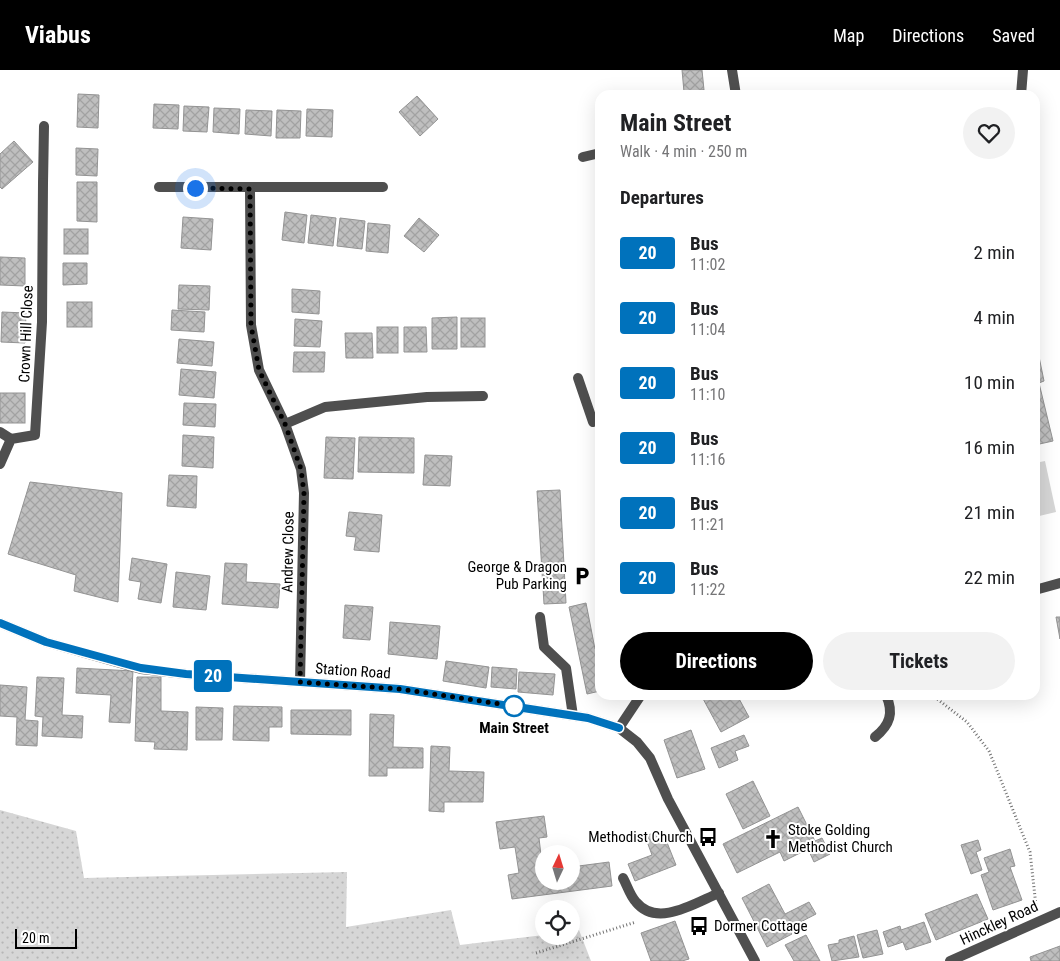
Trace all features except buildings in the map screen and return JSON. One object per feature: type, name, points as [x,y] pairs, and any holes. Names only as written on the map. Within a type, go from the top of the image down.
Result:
[{"type":"street","points":[[732,70],[735,90]]},
{"type":"street","points":[[1021,90],[1023,70]]},
{"type":"street","name":"Crown Hill Close","points":[[11,439],[35,434],[42,322],[44,126]]},
{"type":"street","points":[[583,157],[595,154]]},
{"type":"street","points":[[159,188],[383,187]]},
{"type":"street","name":"Andrew Close","points":[[250,189],[251,325],[259,370],[285,424],[301,469],[304,493],[300,682]]},
{"type":"street","points":[[578,378],[592,422],[595,421]]},
{"type":"street","points":[[285,424],[325,407],[427,397],[483,396]]},
{"type":"street","points":[[0,432],[11,439],[0,464]]},
{"type":"street","points":[[1040,589],[1060,583]]},
{"type":"street","points":[[540,616],[544,647],[566,668],[573,716]]},
{"type":"street","name":"Station Road","points":[[0,623],[46,642],[141,668],[186,674],[400,689],[573,716],[619,728]]},
{"type":"street","points":[[638,700],[619,728],[637,742],[650,758],[668,799],[755,961]]},
{"type":"street","points":[[875,737],[886,729],[892,712],[888,700]]},
{"type":"street","points":[[623,878],[635,902],[646,912],[660,915],[676,911],[719,893]]},
{"type":"street","name":"Hinckley Road","points":[[950,961],[1060,912]]},
{"type":"path","points":[[938,700],[967,722],[989,751],[1030,852],[1038,922]]},
{"type":"path","points":[[536,953],[660,915]]},
{"type":"shaded area","points":[[1045,461],[1056,512],[1040,516],[1040,462]]},
{"type":"shaded area","points":[[0,810],[76,831],[84,878],[347,872],[346,927],[451,910],[460,945],[535,936],[535,945],[580,945],[580,933],[591,961],[0,961]]},
{"type":"bus line","name":"20","points":[[0,623],[46,642],[141,668],[186,674],[400,689],[588,718],[619,728]]},
{"type":"place","name":"George & Dragon Pub Parking","points":[[582,576]]},
{"type":"place","name":"Main Street","points":[[514,706]]},
{"type":"place","name":"Methodist Church","points":[[708,837]]},
{"type":"place","name":"Stoke Golding Methodist Church","points":[[773,839]]},
{"type":"place","name":"Dormer Cottage","points":[[699,926]]},
{"type":"route","points":[[195,188],[250,189],[251,325],[259,370],[285,424],[301,469],[304,493],[300,682],[400,689],[514,706]]}]
